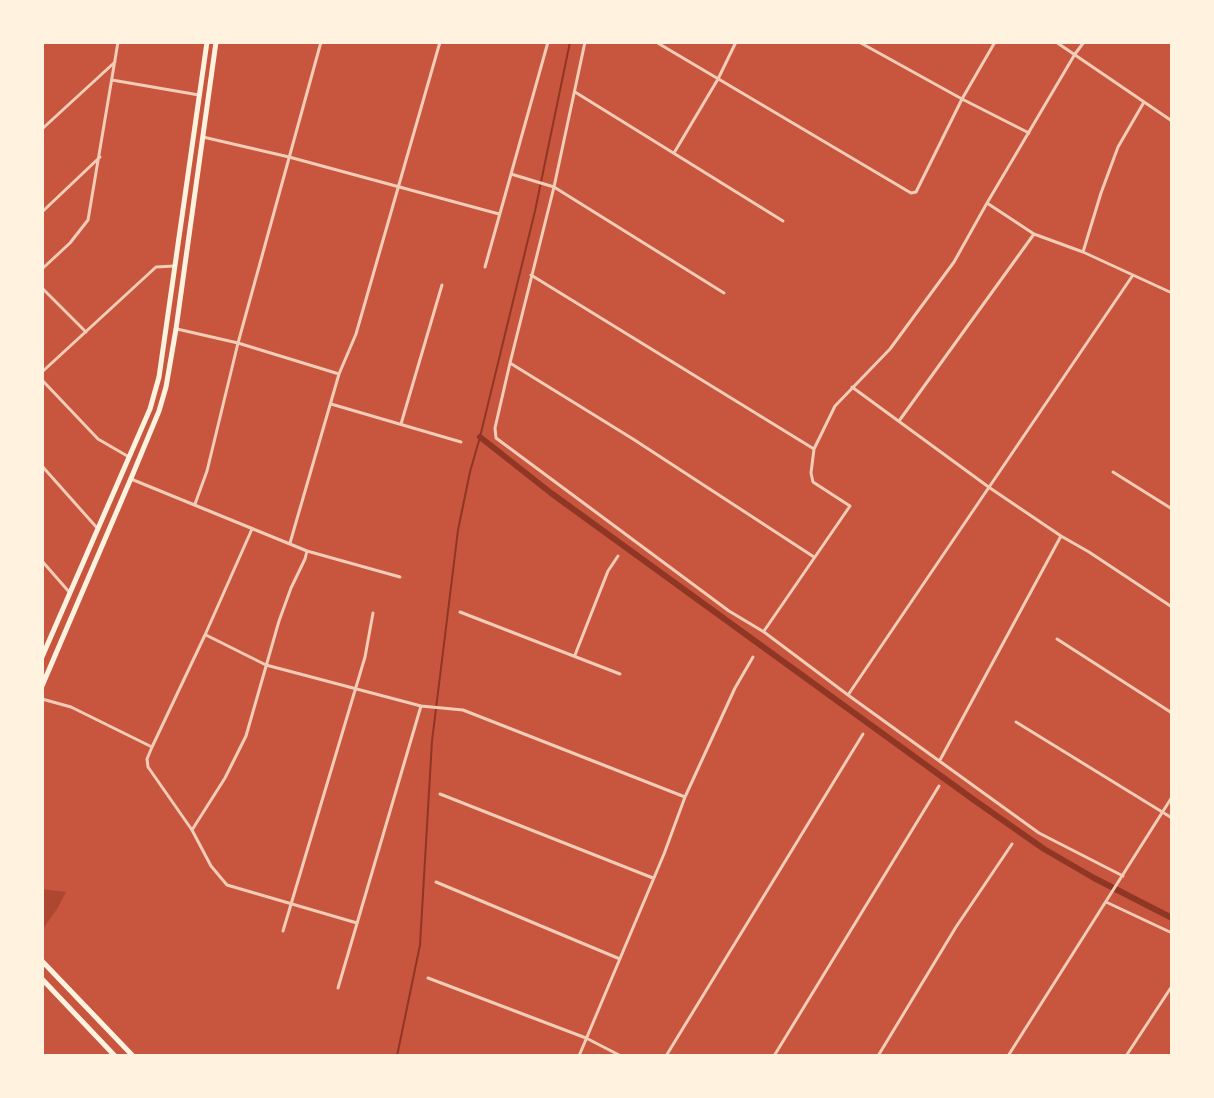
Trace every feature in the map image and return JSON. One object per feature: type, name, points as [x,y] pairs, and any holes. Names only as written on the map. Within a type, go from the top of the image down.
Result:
[{"type":"main road","points":[[42,657],[44,646],[150,409],[159,377],[207,42]]},
{"type":"main road","points":[[42,686],[159,411],[176,329],[216,42]]},
{"type":"main road","points":[[42,961],[133,1056]]},
{"type":"main road","points":[[42,979],[115,1056]]},
{"type":"street","points":[[42,269],[70,243],[88,220],[118,42]]},
{"type":"street","points":[[195,504],[214,447],[238,343],[321,42]]},
{"type":"street","points":[[290,543],[339,374],[356,334],[440,42]]},
{"type":"street","points":[[485,267],[548,42]]},
{"type":"street","points":[[585,42],[554,187],[495,428],[496,438],[729,611],[764,632],[1039,833],[1123,876]]},
{"type":"street","points":[[656,42],[911,193],[916,192],[962,99],[995,42]]},
{"type":"street","points":[[674,153],[736,42]]},
{"type":"street","points":[[859,42],[1029,133]]},
{"type":"street","points":[[1056,42],[1172,121]]},
{"type":"street","points":[[764,632],[850,506],[813,482],[811,473],[814,449],[835,406],[890,349],[954,262],[1084,42]]},
{"type":"street","points":[[42,129],[115,62]]},
{"type":"street","points":[[112,80],[200,95]]},
{"type":"street","points":[[575,92],[783,221]]},
{"type":"street","points":[[1083,252],[1118,147],[1144,102]]},
{"type":"street","points":[[203,137],[499,214]]},
{"type":"street","points":[[42,212],[100,157]]},
{"type":"street","points":[[511,174],[554,187],[724,293]]},
{"type":"street","points":[[987,203],[1034,234],[1083,252],[1172,293]]},
{"type":"street","points":[[899,421],[1034,234]]},
{"type":"street","points":[[42,372],[156,267],[175,266]]},
{"type":"street","points":[[531,275],[814,449]]},
{"type":"street","points":[[848,695],[1133,275]]},
{"type":"street","points":[[401,424],[442,285]]},
{"type":"street","points":[[42,288],[86,332]]},
{"type":"street","points":[[176,329],[238,343],[339,374]]},
{"type":"street","points":[[510,363],[814,557]]},
{"type":"street","points":[[42,380],[98,439],[129,457]]},
{"type":"street","points":[[852,387],[990,488],[1172,607]]},
{"type":"street","points":[[331,404],[461,442]]},
{"type":"street","points":[[42,466],[98,529]]},
{"type":"street","points":[[1113,472],[1172,509]]},
{"type":"street","points":[[131,479],[307,551],[400,577]]},
{"type":"street","points":[[252,529],[152,747],[147,759],[148,767],[192,830],[211,866],[227,885],[357,923]]},
{"type":"street","points":[[940,760],[1061,536]]},
{"type":"street","points":[[192,830],[225,778],[246,736],[279,621],[307,551]]},
{"type":"street","points":[[575,656],[608,571],[618,556]]},
{"type":"street","points":[[42,561],[70,593]]},
{"type":"street","points":[[460,612],[620,674]]},
{"type":"street","points":[[283,931],[365,657],[373,613]]},
{"type":"street","points":[[205,635],[266,665],[421,706],[463,710],[685,797]]},
{"type":"street","points":[[1057,639],[1172,713]]},
{"type":"street","points":[[579,1056],[685,797],[735,688],[753,657]]},
{"type":"street","points":[[42,699],[71,707],[152,747]]},
{"type":"street","points":[[338,988],[421,706]]},
{"type":"street","points":[[1016,722],[1172,818]]},
{"type":"street","points":[[666,1056],[863,734]]},
{"type":"street","points":[[774,1056],[939,786]]},
{"type":"street","points":[[440,794],[653,878]]},
{"type":"street","points":[[1008,1056],[1172,797]]},
{"type":"street","points":[[878,1056],[956,927],[1012,844]]},
{"type":"street","points":[[436,882],[620,959]]},
{"type":"street","points":[[1106,902],[1172,933]]},
{"type":"street","points":[[428,978],[586,1038],[621,1056]]},
{"type":"street","points":[[1126,1056],[1172,986]]},
{"type":"shaded area","points":[[42,889],[66,892],[42,930]]},
{"type":"waterway","points":[[397,1056],[420,945],[432,741],[458,530],[535,211],[570,42]]},
{"type":"waterway","points":[[480,437],[551,493],[1044,849],[1172,918]]}]
